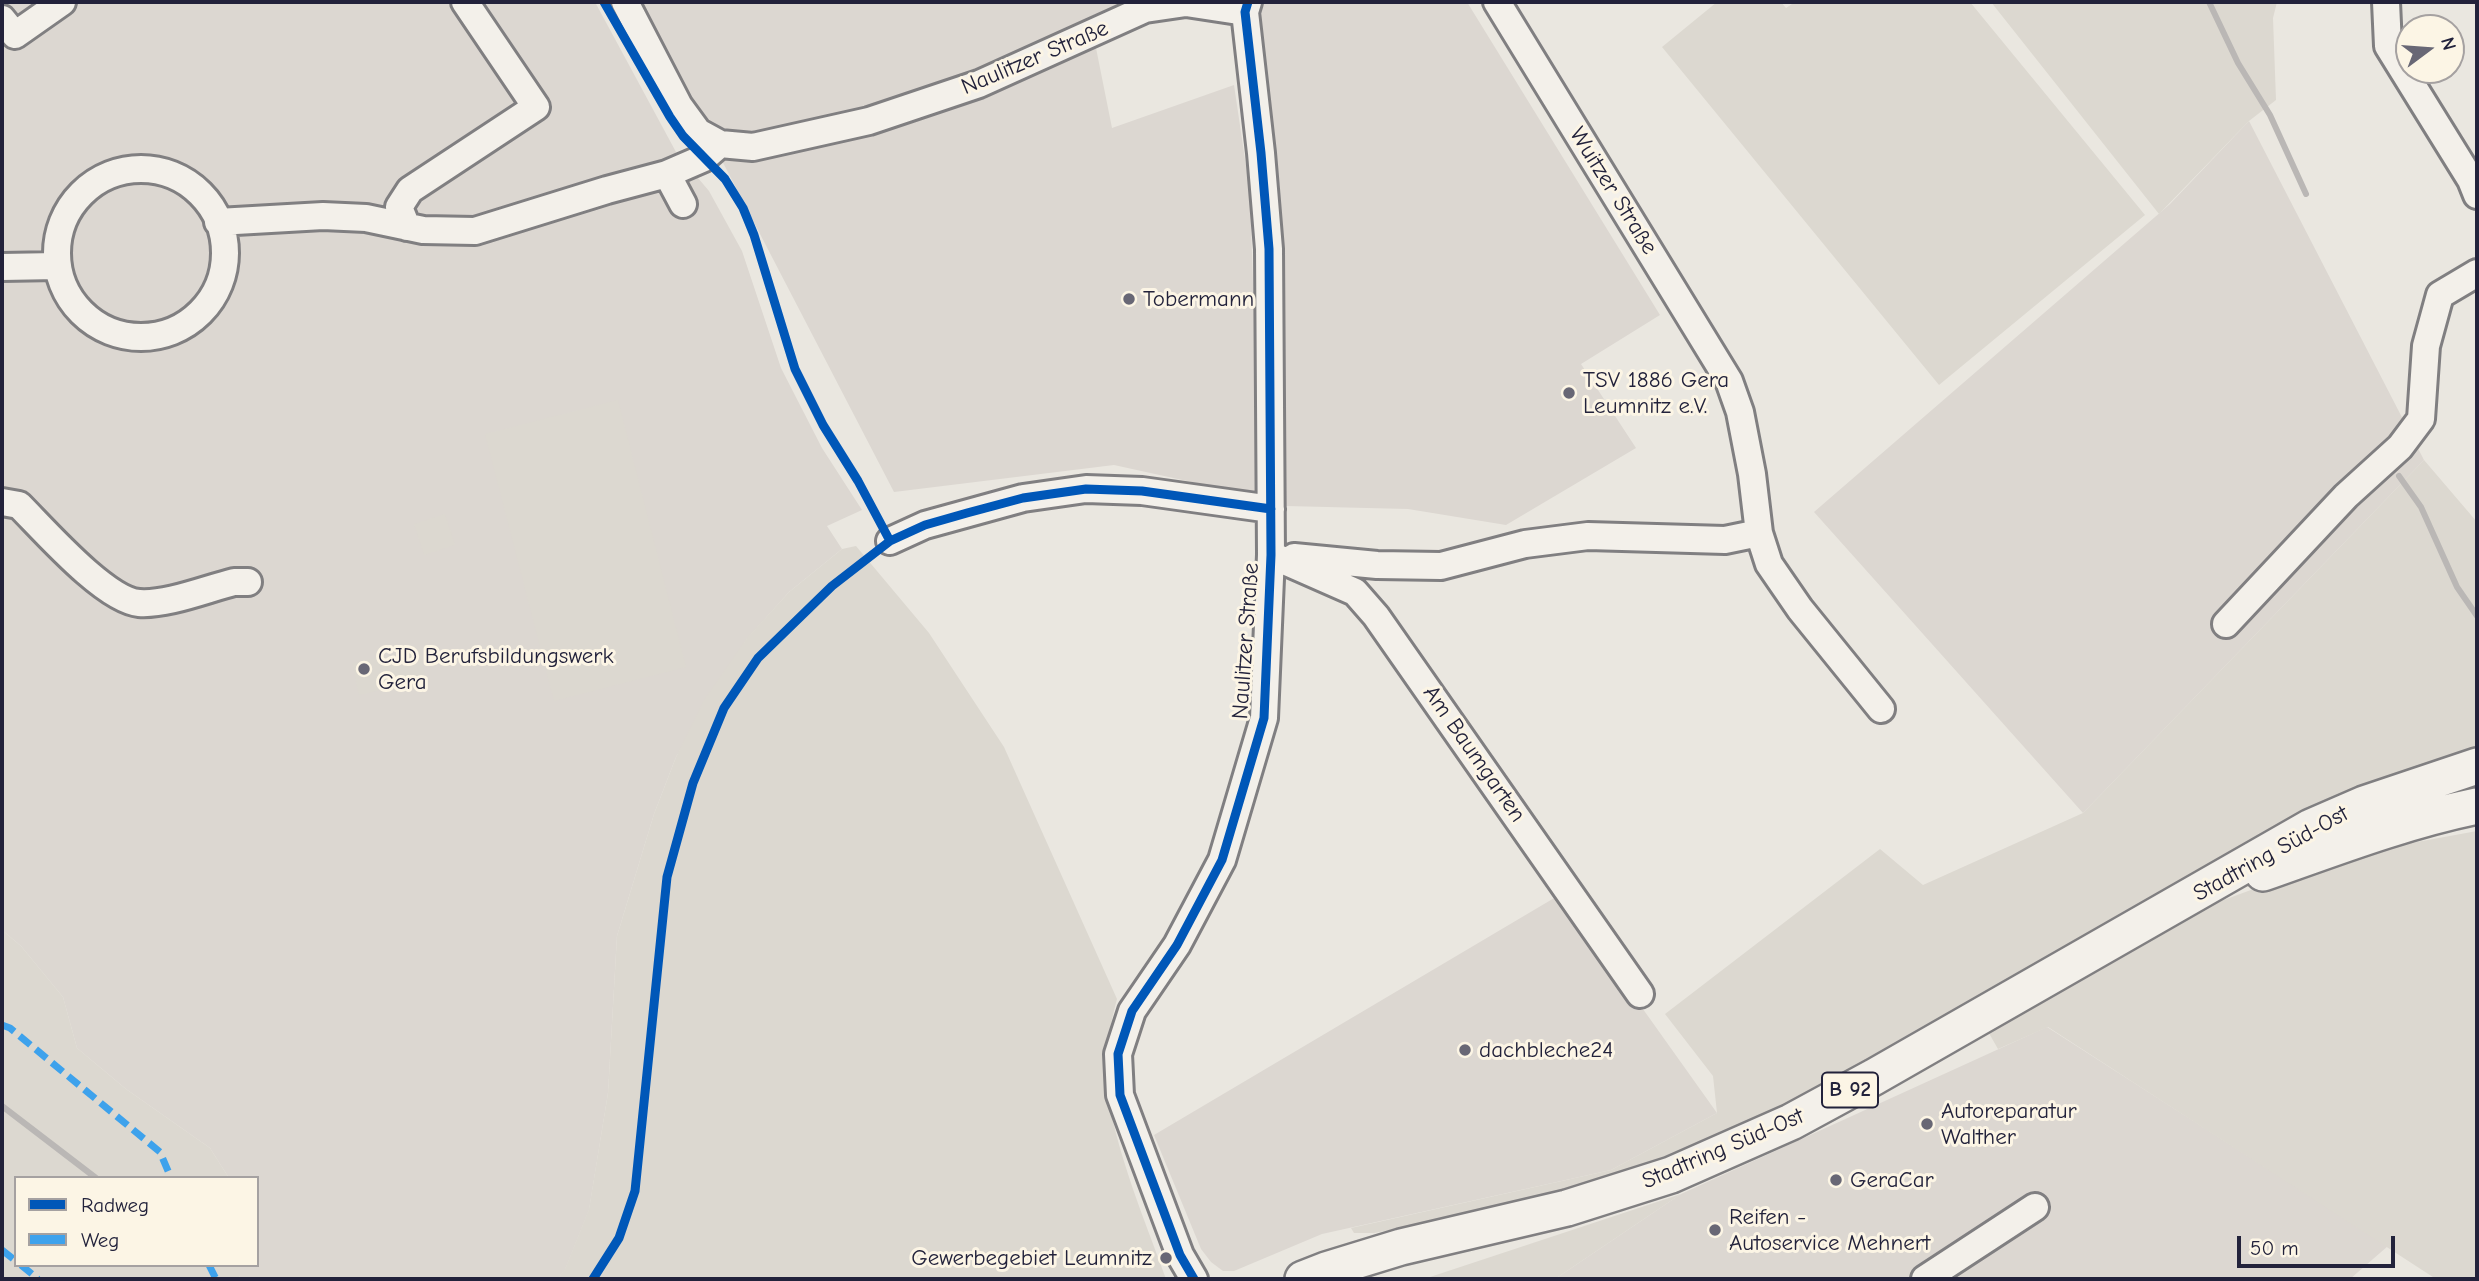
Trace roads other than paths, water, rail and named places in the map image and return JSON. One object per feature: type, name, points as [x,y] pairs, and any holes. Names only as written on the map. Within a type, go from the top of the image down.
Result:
[{"type":"main road","name":"Stadtring Süd-Ost","points":[[1303,1279],[1401,1247],[1567,1208],[1671,1175],[1791,1122],[1874,1077],[2311,827],[2364,804],[2477,766]]},
{"type":"main road","name":"Stadtring Süd-Ost","points":[[2184,901],[2349,842],[2444,813],[2477,806]]},
{"type":"street","points":[[2,19],[15,35],[62,2]]},
{"type":"street","points":[[407,227],[399,207],[410,190],[536,107],[465,2]]},
{"type":"street","points":[[218,222],[323,216],[366,218],[423,230],[475,231],[667,174],[704,158],[720,144],[698,132],[679,106],[625,2]]},
{"type":"street","name":"Wuitzer Straße","points":[[1497,2],[1729,381],[1740,412],[1752,474],[1759,533],[1769,564],[1800,609],[1881,709]]},
{"type":"street","points":[[2386,2],[2388,46],[2471,180],[2477,195]]},
{"type":"street","name":"Naulitzer Straße","points":[[720,144],[753,147],[869,121],[979,85],[1145,9],[1186,4],[1246,7],[1269,248],[1271,555],[1264,718],[1222,860],[1177,945],[1132,1011],[1118,1054],[1120,1095],[1180,1255],[1194,1279]]},
{"type":"street","points":[[122,170],[161,171],[191,185],[202,193],[222,229],[226,261],[220,285],[200,314],[178,330],[140,338],[111,333],[85,316],[65,293],[57,266],[57,239],[67,212],[88,187],[122,170]]},
{"type":"street","points":[[667,174],[683,204]]},
{"type":"street","points":[[2,267],[57,266]]},
{"type":"street","points":[[2225,624],[2346,496],[2400,447],[2421,419],[2427,346],[2440,295],[2477,273]]},
{"type":"street","points":[[890,541],[925,525],[1023,498],[1086,489],[1142,491],[1271,509]]},
{"type":"street","points":[[2,502],[19,505],[91,578],[130,601],[153,602],[234,582],[248,582]]},
{"type":"street","points":[[1271,555],[1377,565],[1441,566],[1525,544],[1588,536],[1725,540],[1759,533]]},
{"type":"street","name":"Am Baumgarten","points":[[1271,555],[1355,592],[1376,616],[1640,994]]},
{"type":"street","points":[[1925,1279],[2035,1207]]},
{"type":"waterway","points":[[2209,2],[2238,63],[2270,115],[2306,194]]},
{"type":"waterway","points":[[2399,476],[2421,507],[2457,587],[2477,616]]},
{"type":"waterway","points":[[2,1106],[93,1176]]},
{"type":"place","name":"Tobermann","points":[[1129,299]]},
{"type":"place","name":"TSV 1886 Gera Leumnitz e.V.","points":[[1569,393]]},
{"type":"place","name":"CJD Berufsbildungswerk Gera","points":[[364,669]]},
{"type":"place","name":"dachbleche24","points":[[1465,1050]]},
{"type":"place","name":"Autoreparatur Walther","points":[[1927,1124]]},
{"type":"place","name":"GeraCar","points":[[1836,1180]]},
{"type":"place","name":"Reifen - Autoservice Mehnert","points":[[1715,1230]]},
{"type":"place","name":"Gewerbegebiet Leumnitz","points":[[1166,1258]]}]
